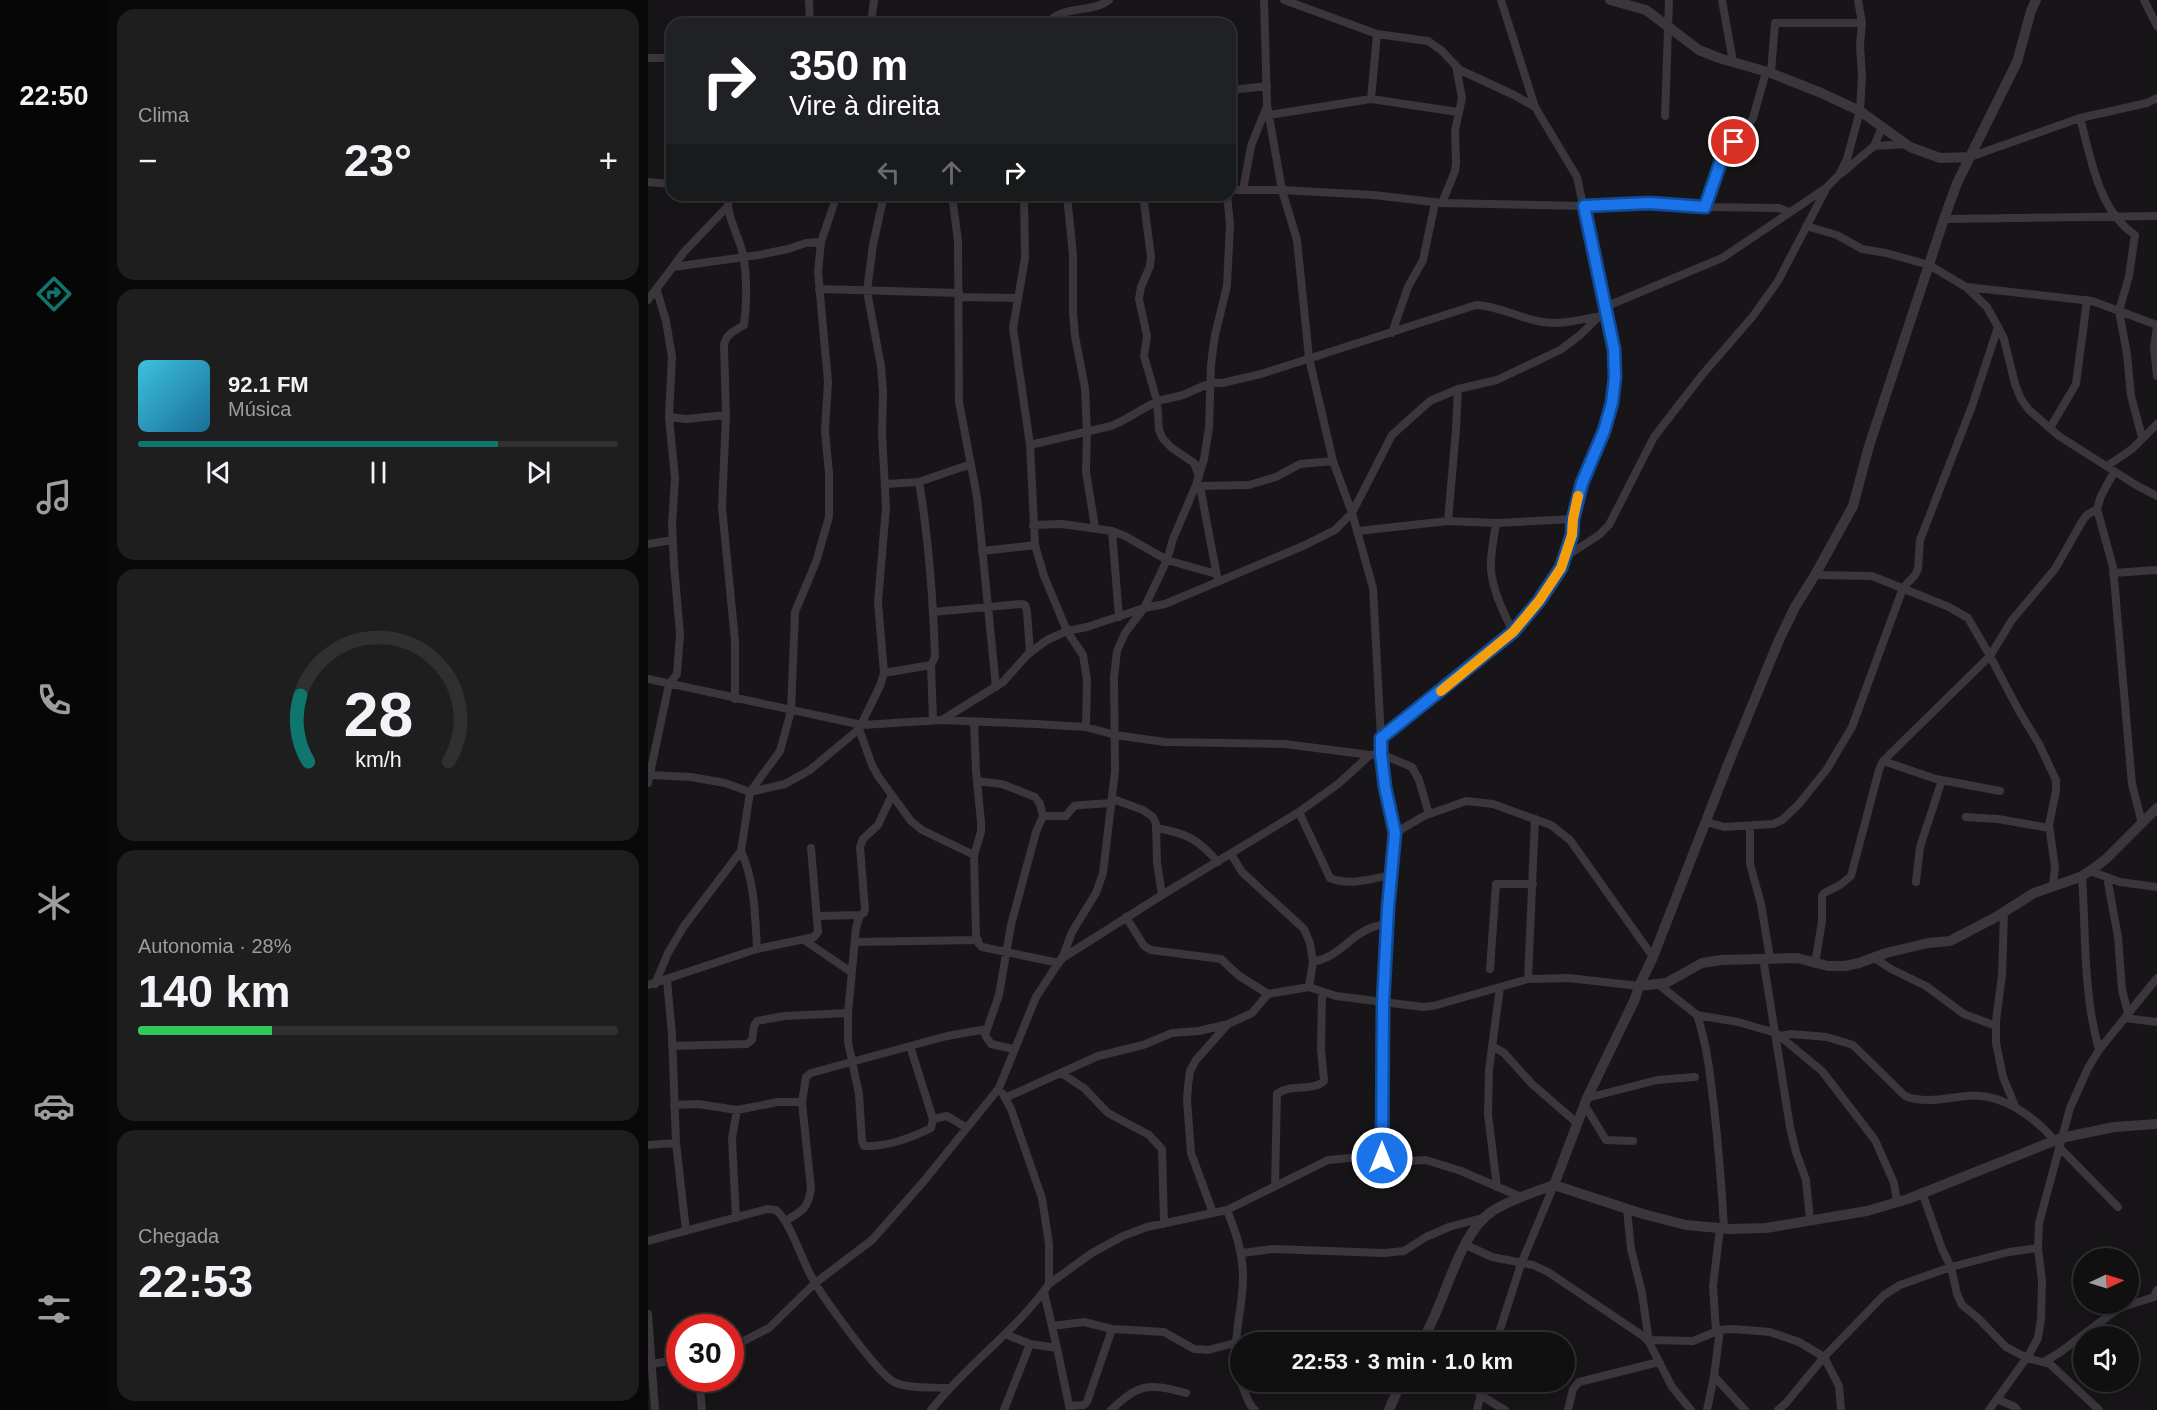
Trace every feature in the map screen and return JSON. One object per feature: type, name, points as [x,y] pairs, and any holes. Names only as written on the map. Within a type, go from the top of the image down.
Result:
[{"type":"street","points":[[809,0],[810,18]]},
{"type":"street","points":[[872,18],[873,0]]},
{"type":"street","points":[[1054,18],[1058,14],[1096,7],[1109,0]]},
{"type":"street","points":[[1264,0],[1267,105],[1282,190],[1297,240],[1309,358],[1333,461],[1358,531],[1372,588],[1381,754],[1387,801],[1395,833],[1383,1003],[1382,1158]]},
{"type":"street","points":[[1284,0],[1377,34],[1428,41],[1441,50],[1456,66],[1472,76],[1535,107]]},
{"type":"street","points":[[1381,738],[1513,632],[1539,601],[1561,568],[1572,535],[1573,519],[1586,470],[1604,431],[1612,403],[1615,377],[1614,349],[1584,206],[1576,177],[1535,107],[1501,0]]},
{"type":"street","points":[[1610,0],[1624,1],[1646,10],[1699,50],[1769,72],[1860,111],[1906,144],[1940,158],[1970,157],[2080,118],[2147,103],[2157,98]]},
{"type":"street","points":[[1665,116],[1669,0]]},
{"type":"street","points":[[1722,0],[1733,62]]},
{"type":"street","points":[[1839,175],[1854,139],[1860,111],[1862,23],[1858,0]]},
{"type":"street","points":[[1499,1332],[1521,1264],[1577,1123],[1653,957],[1779,640],[1795,607],[1815,576],[1853,506],[1869,446],[1957,183],[2018,62],[2036,0]]},
{"type":"street","points":[[2144,0],[2157,26]]},
{"type":"street","points":[[1705,207],[1722,158],[1753,118],[1769,72],[1775,23],[1862,23]]},
{"type":"street","points":[[1371,99],[1377,34]]},
{"type":"street","points":[[648,58],[666,58]]},
{"type":"street","points":[[1392,333],[1408,287],[1423,260],[1439,203],[1455,171],[1455,131],[1462,98],[1456,66]]},
{"type":"street","points":[[1236,89],[1267,86]]},
{"type":"street","points":[[1269,115],[1371,99],[1458,112]]},
{"type":"street","points":[[1243,190],[1251,146],[1267,105]]},
{"type":"street","points":[[2080,118],[2097,177],[2114,216],[2135,237],[2129,276],[2119,311],[2127,354],[2131,396],[2142,437]]},
{"type":"street","points":[[937,720],[1003,682],[1030,652],[1047,640],[1067,631],[1164,604],[1218,577],[1335,530],[1352,513],[1392,435],[1430,401],[1458,389],[1497,380],[1560,350],[1579,336],[1618,300],[1722,258],[1761,234],[1826,188],[1874,146],[1882,127]]},
{"type":"street","points":[[1874,146],[1906,144]]},
{"type":"street","points":[[648,182],[666,184]]},
{"type":"street","points":[[1565,557],[1610,525],[1654,437],[1772,290],[1826,188]]},
{"type":"street","points":[[1236,190],[1373,195],[1439,203],[1584,206],[1649,203],[1705,207],[1779,208],[1789,212]]},
{"type":"street","points":[[728,201],[727,207],[743,256],[744,326],[731,333],[725,339],[724,345],[726,415],[722,507],[735,641],[735,699]]},
{"type":"street","points":[[651,985],[684,927],[741,851],[750,792],[780,751],[791,711],[795,612],[816,562],[826,531],[830,504],[825,431],[828,382],[818,272],[821,243],[835,201]]},
{"type":"street","points":[[657,291],[666,321],[672,357],[669,417],[675,478],[673,540],[680,634],[677,674],[669,684],[650,764],[650,779],[691,777],[732,785],[750,792],[800,778],[824,760],[861,727],[884,673],[878,602],[885,531],[886,484],[882,433],[881,366],[867,291],[873,245],[883,201]]},
{"type":"street","points":[[953,201],[958,241],[959,402],[977,497],[996,687]]},
{"type":"street","points":[[1024,201],[1025,258],[1013,328],[1030,445],[1035,545],[1044,576],[1067,631],[1083,655],[1087,680],[1086,727]]},
{"type":"street","points":[[1068,201],[1073,255],[1072,313],[1085,388],[1086,472],[1095,527]]},
{"type":"street","points":[[1144,201],[1151,257],[1139,299],[1147,336],[1144,356],[1157,401],[1158,422],[1163,439],[1194,463],[1218,577]]},
{"type":"street","points":[[744,1341],[769,1328],[814,1284],[872,1240],[924,1181],[999,1088],[1036,997],[1060,961],[1072,932],[1091,901],[1103,873],[1113,801],[1114,677],[1118,651],[1125,633],[1144,609],[1167,560],[1180,521],[1198,483],[1204,459],[1209,428],[1210,383],[1215,335],[1227,286],[1230,224],[1228,201]]},
{"type":"street","points":[[648,300],[684,252],[727,207]]},
{"type":"street","points":[[1944,219],[2157,216]]},
{"type":"street","points":[[1806,226],[1837,235],[1862,249],[1929,265],[1966,287],[1987,307],[1998,327],[2004,339],[2021,399],[2029,410],[2059,436],[2157,496]]},
{"type":"street","points":[[673,267],[788,249],[806,243],[821,243]]},
{"type":"street","points":[[1966,287],[2087,300],[2109,306],[2157,326],[2154,348],[2157,376]]},
{"type":"street","points":[[819,289],[1017,298]]},
{"type":"street","points":[[2050,428],[2076,384],[2087,300]]},
{"type":"street","points":[[1030,445],[1087,432],[1122,421],[1157,401],[1183,395],[1210,383],[1222,383],[1261,374],[1476,304],[1555,323],[1597,317]]},
{"type":"street","points":[[1707,822],[1724,827],[1773,824],[1782,820],[1798,805],[1827,769],[1852,726],[1903,588],[1918,569],[1920,540],[1972,406],[1998,327]]},
{"type":"street","points":[[1448,521],[1458,389]]},
{"type":"street","points":[[669,417],[726,415]]},
{"type":"street","points":[[2142,823],[2132,784],[2111,556],[2097,509],[2111,469],[2157,424]]},
{"type":"street","points":[[1198,483],[1249,485],[1276,477],[1300,464],[1333,461]]},
{"type":"street","points":[[886,484],[919,482],[971,464]]},
{"type":"street","points":[[919,482],[926,524],[933,612],[935,657],[931,665],[937,720]]},
{"type":"street","points":[[1815,964],[1822,896],[1851,876],[1883,761],[1990,656],[2012,620],[2055,569],[2083,520],[2097,509]]},
{"type":"street","points":[[1358,531],[1448,521],[1496,523],[1573,519]]},
{"type":"street","points":[[1496,523],[1491,569],[1500,606],[1513,632]]},
{"type":"street","points":[[1033,525],[1062,524],[1112,531],[1167,560],[1218,577]]},
{"type":"street","points":[[1112,531],[1119,616]]},
{"type":"street","points":[[1572,535],[1586,544]]},
{"type":"street","points":[[648,544],[673,540]]},
{"type":"street","points":[[982,551],[1035,545]]},
{"type":"street","points":[[2113,573],[2157,570]]},
{"type":"street","points":[[1815,576],[1872,576],[1960,612],[1968,618],[2054,773],[2056,791],[2049,828],[2055,867],[2053,886]]},
{"type":"street","points":[[933,612],[1025,605],[1030,652]]},
{"type":"street","points":[[884,673],[931,665]]},
{"type":"street","points":[[648,679],[861,727],[937,720],[1086,727],[1115,735],[1165,742],[1285,744],[1370,755],[1381,754],[1412,767],[1419,780],[1429,814]]},
{"type":"street","points":[[974,722],[981,822],[981,832],[974,855],[978,940],[982,947],[1060,961],[1126,917],[1299,812],[1338,784],[1370,755]]},
{"type":"street","points":[[861,727],[872,765],[911,821],[922,830],[974,855]]},
{"type":"street","points":[[1883,761],[1942,780],[2000,790]]},
{"type":"street","points":[[1916,882],[1920,848],[1942,780]]},
{"type":"street","points":[[977,781],[1002,784],[1035,797],[1040,804],[1043,816],[1036,832],[1005,951],[999,995],[984,1035],[992,1044],[1013,1049]]},
{"type":"street","points":[[892,795],[878,825],[863,839],[860,847],[865,909],[860,915],[856,928],[848,1013],[848,1042],[859,1094],[864,1146],[894,1142],[931,1128],[933,1119],[910,1046]]},
{"type":"street","points":[[1043,816],[1066,816],[1074,807],[1080,805],[1113,801],[1143,810],[1153,817],[1156,828],[1157,863],[1162,895]]},
{"type":"street","points":[[1395,833],[1429,814],[1466,801],[1492,804],[1551,825],[1570,840],[1653,957]]},
{"type":"street","points":[[1005,1098],[1098,1056],[1143,1045],[1172,1033],[1199,1031],[1228,1024],[1252,1012],[1268,994],[1309,987],[1322,993],[1423,1007],[1528,979],[1569,978],[1639,986],[1666,983],[1702,963],[1721,960],[1797,958],[1828,966],[1859,963],[1873,957],[1928,943],[1950,940],[2004,912],[2034,893],[2086,873],[2106,859],[2157,808]]},
{"type":"street","points":[[1299,812],[1330,878],[1338,882],[1360,881],[1391,875]]},
{"type":"street","points":[[1966,817],[1998,819],[2049,828]]},
{"type":"street","points":[[1528,979],[1535,819]]},
{"type":"street","points":[[1750,826],[1750,864],[1761,904],[1790,1127],[1806,1180],[1810,1220]]},
{"type":"street","points":[[1156,828],[1178,832],[1194,839],[1204,846],[1218,862]]},
{"type":"street","points":[[651,985],[697,967],[757,949],[814,937],[818,932],[812,848]]},
{"type":"street","points":[[741,851],[748,866],[753,889],[757,949]]},
{"type":"street","points":[[1231,854],[1242,872],[1304,929],[1310,943],[1313,962],[1309,987]]},
{"type":"street","points":[[2086,873],[2120,882],[2157,887]]},
{"type":"street","points":[[2086,873],[2087,985],[2093,1028],[2099,1050]]},
{"type":"street","points":[[2108,877],[2118,937],[2126,1016]]},
{"type":"street","points":[[1490,969],[1496,885],[1533,884]]},
{"type":"street","points":[[2004,912],[2002,975],[1996,1043],[2003,1077],[2015,1107]]},
{"type":"street","points":[[817,916],[860,915]]},
{"type":"street","points":[[1126,917],[1143,946],[1151,950],[1221,959],[1238,975],[1268,994]]},
{"type":"street","points":[[1313,962],[1335,953],[1363,930],[1387,924]]},
{"type":"street","points":[[804,940],[851,972]]},
{"type":"street","points":[[855,942],[978,940]]},
{"type":"street","points":[[1873,957],[1891,969],[1926,986],[1964,1014],[1996,1026]]},
{"type":"street","points":[[1989,1410],[2027,1358],[2037,1338],[2041,1319],[2042,1281],[2038,1248],[2039,1223],[2058,1142],[2070,1108],[2099,1050],[2157,978]]},
{"type":"street","points":[[667,980],[676,1143],[686,1231]]},
{"type":"street","points":[[1658,984],[1697,1015],[1738,1022],[1778,1034],[1827,1037],[1853,1045],[1905,1096],[1915,1100],[1946,1100],[1984,1094],[2015,1107],[2058,1142],[2118,1207]]},
{"type":"street","points":[[1497,1187],[1488,1114],[1489,1070],[1500,987]]},
{"type":"street","points":[[1275,1186],[1277,1094],[1284,1089],[1320,1085],[1324,1080],[1321,1050],[1322,993]]},
{"type":"street","points":[[672,1046],[747,1044],[752,1040],[756,1021],[784,1016],[848,1013]]},
{"type":"street","points":[[1697,1015],[1705,1039],[1722,1182],[1722,1228],[1713,1286],[1718,1331],[1714,1376],[1707,1410]]},
{"type":"street","points":[[2126,1016],[2157,1022]]},
{"type":"street","points":[[1213,1213],[1191,1153],[1188,1086],[1190,1071],[1196,1060],[1228,1024]]},
{"type":"street","points":[[785,1221],[803,1210],[810,1199],[811,1189],[802,1102],[806,1077],[811,1073],[910,1046],[987,1029]]},
{"type":"street","points":[[1778,1034],[1822,1071],[1871,1133],[1894,1183],[1897,1202]]},
{"type":"street","points":[[1492,1046],[1504,1053],[1532,1084],[1577,1123]]},
{"type":"street","points":[[1061,1073],[1084,1088],[1108,1113],[1149,1135],[1162,1149],[1164,1224]]},
{"type":"street","points":[[1586,1101],[1657,1080],[1695,1077]]},
{"type":"street","points":[[999,1088],[1005,1098],[1042,1198],[1049,1244],[1047,1288],[1052,1326],[1069,1408],[1086,1404],[1112,1329]]},
{"type":"street","points":[[1586,1101],[1606,1140],[1633,1141]]},
{"type":"street","points":[[674,1105],[698,1104],[737,1110],[778,1102],[802,1102]]},
{"type":"street","points":[[735,1218],[732,1138],[737,1110]]},
{"type":"street","points":[[933,1119],[947,1116],[967,1128]]},
{"type":"street","points":[[1428,1332],[1470,1235],[1495,1209],[1554,1185],[1686,1225],[1766,1228],[1867,1211],[2058,1142],[2114,1127],[2157,1124]]},
{"type":"street","points":[[648,1145],[676,1143]]},
{"type":"street","points":[[931,1410],[948,1388],[1005,1334],[1047,1288],[1092,1253],[1123,1236],[1147,1227],[1227,1210],[1328,1160],[1382,1158],[1426,1160],[1452,1168],[1521,1197]]},
{"type":"street","points":[[1922,1192],[1942,1250],[1951,1267],[1956,1294],[1962,1305],[2006,1347],[2027,1358],[2044,1362],[2062,1374],[2099,1410]]},
{"type":"street","points":[[648,1241],[768,1209],[776,1210],[785,1221],[814,1284],[869,1357],[891,1380],[905,1386],[948,1388]]},
{"type":"street","points":[[1627,1209],[1631,1249],[1642,1293],[1649,1341],[1672,1387],[1691,1410]]},
{"type":"street","points":[[1227,1210],[1242,1253],[1243,1279],[1236,1332]]},
{"type":"street","points":[[1242,1253],[1273,1249],[1384,1253],[1404,1251],[1426,1237],[1449,1227],[1486,1217]]},
{"type":"street","points":[[1466,1245],[1492,1257],[1533,1265],[1548,1272],[1649,1341],[1693,1341],[1718,1331],[1733,1329],[1770,1332],[1799,1342],[1824,1356],[1839,1386],[1841,1410]]},
{"type":"street","points":[[1778,1410],[1824,1356],[1884,1294],[1900,1285],[1951,1267],[2009,1252],[2038,1248]]},
{"type":"street","points":[[2044,1362],[2119,1308],[2154,1297],[2157,1290]]},
{"type":"street","points":[[648,1314],[655,1410]]},
{"type":"street","points":[[1052,1326],[1084,1322],[1112,1329],[1164,1332],[1194,1349],[1208,1350],[1230,1344]]},
{"type":"street","points":[[1005,1334],[1030,1344],[1057,1348]]},
{"type":"street","points":[[1004,1410],[1030,1344]]},
{"type":"street","points":[[652,1364],[666,1362]]},
{"type":"street","points":[[1568,1410],[1573,1389],[1579,1382],[1659,1362]]},
{"type":"street","points":[[1714,1376],[1745,1410]]},
{"type":"street","points":[[1111,1410],[1139,1389],[1151,1385],[1186,1393]]},
{"type":"street","points":[[700,1392],[702,1410]]},
{"type":"street","points":[[1244,1392],[1250,1406],[1255,1410]]},
{"type":"street","points":[[1389,1410],[1397,1392]]},
{"type":"street","points":[[1478,1410],[1481,1392]]},
{"type":"street","points":[[1480,1395],[1504,1410]]},
{"type":"street","points":[[1997,1399],[2017,1410]]},
{"type":"slow traffic","points":[[1441,691],[1513,632],[1539,601],[1561,568],[1572,535],[1578,496]]},
{"type":"route","points":[[1382,1158],[1383,1003],[1395,833],[1387,801],[1381,738],[1513,632],[1539,601],[1561,568],[1572,535],[1578,495],[1586,470],[1604,431],[1612,403],[1615,377],[1614,349],[1584,206],[1649,203],[1705,207],[1722,158],[1734,142]]}]
